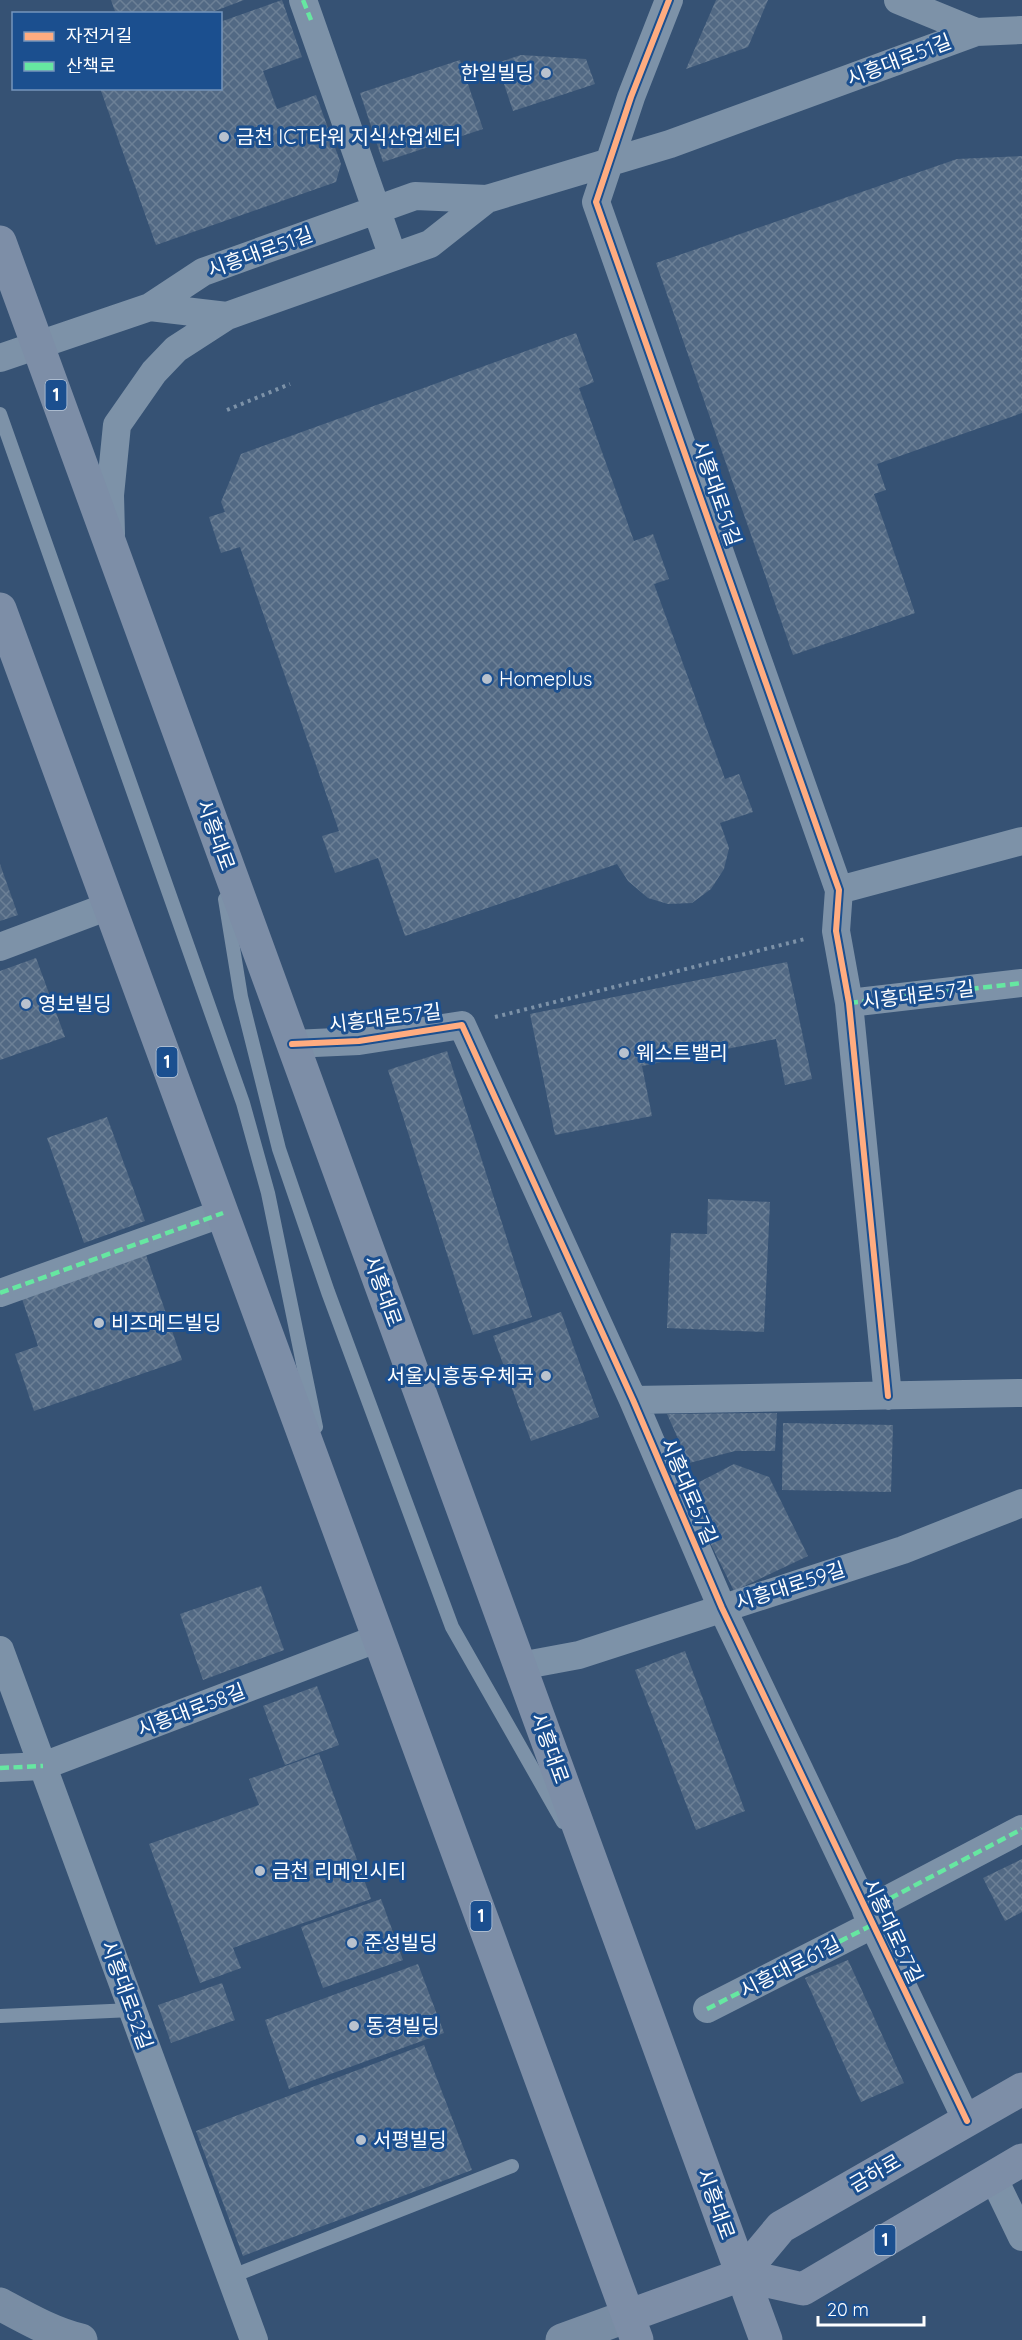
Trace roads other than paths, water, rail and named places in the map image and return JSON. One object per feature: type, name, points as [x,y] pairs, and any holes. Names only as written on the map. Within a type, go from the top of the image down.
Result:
[{"type":"main road","name":"시흥대로","points":[[0,243],[766,2340]]},
{"type":"main road","name":"1","points":[[0,609],[632,2328]]},
{"type":"main road","name":"금하로","points":[[741,2275],[781,2227],[1022,2089]]},
{"type":"main road","name":"1","points":[[741,2275],[803,2289],[1022,2160]]},
{"type":"main road","points":[[562,2340],[632,2328],[741,2275]]},
{"type":"main road","points":[[0,2304],[68,2337],[81,2340]]},
{"type":"street","points":[[303,0],[393,257]]},
{"type":"street","name":"시흥대로51길","points":[[669,0],[630,97],[596,202],[839,890],[836,931],[849,1003]]},
{"type":"street","points":[[898,0],[976,32]]},
{"type":"street","name":"시흥대로51길","points":[[0,358],[150,307],[203,272],[415,196],[487,199],[670,144],[976,32],[1022,30]]},
{"type":"street","name":"시흥대로51길","points":[[150,307],[227,316],[430,244],[487,199]]},
{"type":"street","points":[[111,549],[110,495],[117,425],[154,372],[176,349],[227,316]]},
{"type":"street","points":[[839,890],[1022,841]]},
{"type":"street","points":[[0,947],[109,906]]},
{"type":"street","name":"시흥대로57길","points":[[888,1396],[849,1003],[1022,983]]},
{"type":"street","name":"시흥대로57길","points":[[292,1044],[359,1041],[462,1025],[633,1400],[722,1608],[967,2121]]},
{"type":"street","points":[[0,1293],[223,1213]]},
{"type":"street","points":[[633,1400],[1022,1393]]},
{"type":"street","name":"시흥대로59길","points":[[520,1666],[579,1655],[903,1550],[1022,1503]]},
{"type":"street","name":"시흥대로58길","points":[[0,1768],[43,1766],[379,1638]]},
{"type":"street","name":"시흥대로52길","points":[[0,1650],[254,2340]]},
{"type":"street","name":"시흥대로61길","points":[[707,2009],[1022,1829]]},
{"type":"street","points":[[993,2177],[1022,2237]]},
{"type":"lane","points":[[0,414],[243,1103],[268,1193],[334,1516]]},
{"type":"lane","points":[[215,832],[241,997],[290,1186],[328,1292],[452,1627],[604,1894]]},
{"type":"lane","points":[[0,2016],[132,2010]]},
{"type":"lane","points":[[230,2277],[512,2166]]},
{"type":"place","name":"한일빌딩","points":[[546,73]]},
{"type":"place","name":"금천 ICT타워 지식산업센터","points":[[224,137]]},
{"type":"place","name":"Homeplus","points":[[487,679]]},
{"type":"place","name":"영보빌딩","points":[[26,1004]]},
{"type":"place","name":"웨스트밸리","points":[[624,1053]]},
{"type":"place","name":"비즈메드빌딩","points":[[99,1323]]},
{"type":"place","name":"서울시흥동우체국","points":[[546,1376]]},
{"type":"place","name":"금천 리메인시티","points":[[260,1871]]},
{"type":"place","name":"준성빌딩","points":[[352,1943]]},
{"type":"place","name":"동경빌딩","points":[[354,2026]]},
{"type":"place","name":"서평빌딩","points":[[361,2140]]}]
